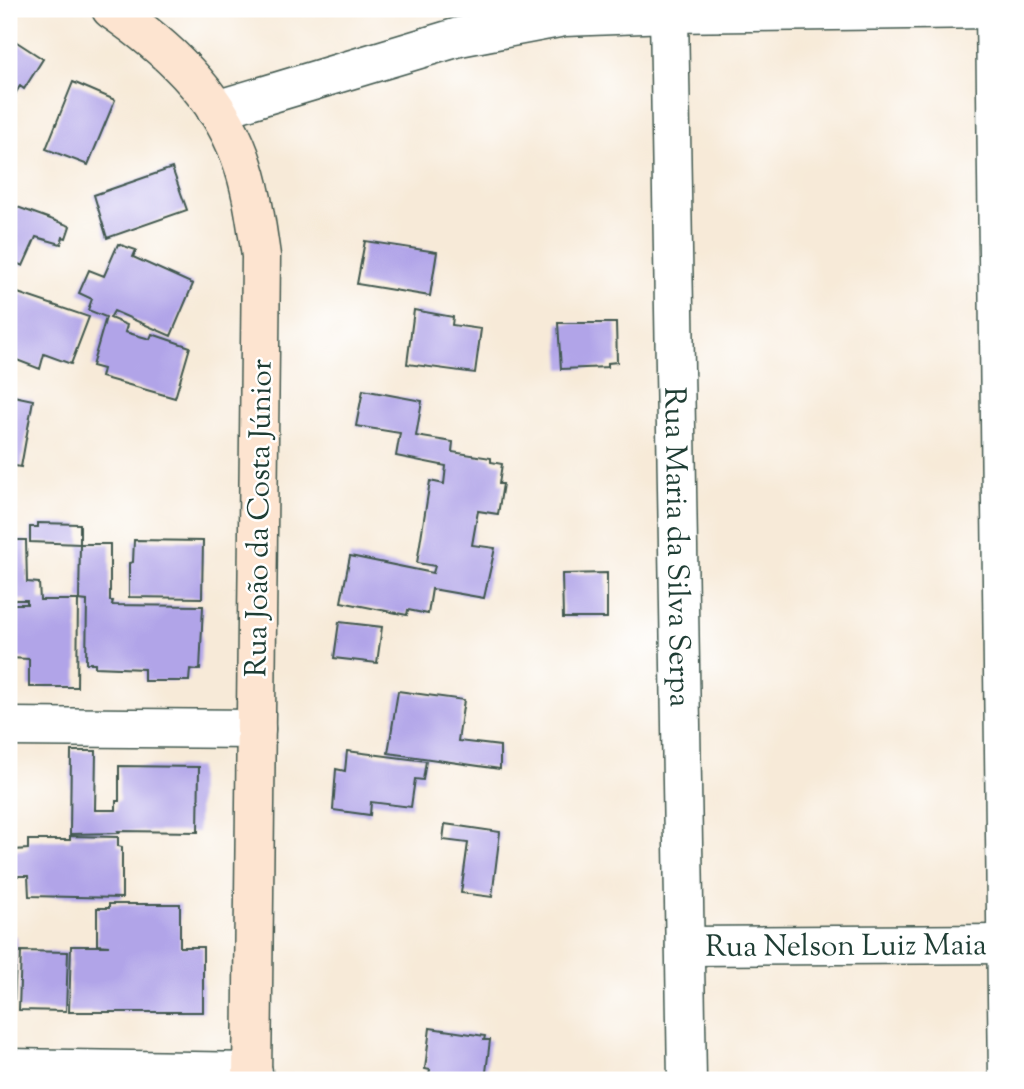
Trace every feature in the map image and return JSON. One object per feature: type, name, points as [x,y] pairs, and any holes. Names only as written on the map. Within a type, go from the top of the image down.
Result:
[{"type":"main road","name":"Rua João da Costa Júnior","points":[[111,9],[165,50],[195,81],[216,110],[240,155],[254,205],[261,256],[253,1076]]},
{"type":"street","points":[[216,110],[459,37],[564,17],[994,9],[1008,1080]]},
{"type":"street","name":"Rua Maria da Silva Serpa","points":[[669,13],[687,1080]]},
{"type":"street","points":[[9,727],[256,729]]},
{"type":"street","name":"Rua Nelson Luiz Maia","points":[[685,946],[1006,944]]},
{"type":"street","points":[[9,1068],[253,1076]]},
{"type":"building","points":[[9,37],[43,59],[24,89],[20,86],[12,99],[9,97]]},
{"type":"building","points":[[73,82],[115,100],[88,165],[46,149]]},
{"type":"building","points":[[172,168],[187,210],[107,238],[94,195]]},
{"type":"building","points":[[9,204],[70,226],[66,238],[63,237],[61,244],[36,237],[23,266],[9,260]]},
{"type":"building","points":[[365,241],[437,252],[430,296],[357,284]]},
{"type":"building","points":[[118,244],[136,250],[133,257],[193,284],[171,336],[114,311],[110,318],[127,325],[125,332],[150,339],[152,334],[190,347],[175,398],[101,377],[103,369],[92,366],[106,317],[88,310],[92,299],[79,293],[89,270],[104,276]]},
{"type":"building","points":[[9,290],[89,317],[71,364],[44,354],[40,369],[9,357]]},
{"type":"building","points":[[414,310],[453,317],[452,325],[481,329],[475,373],[407,364]]},
{"type":"building","points":[[558,323],[616,323],[617,362],[608,363],[608,367],[561,369]]},
{"type":"building","points":[[363,390],[422,401],[416,436],[453,442],[452,452],[491,458],[491,462],[502,464],[499,484],[503,484],[498,514],[478,511],[472,545],[495,548],[484,598],[432,589],[428,614],[408,610],[407,615],[341,602],[350,556],[433,573],[435,566],[417,563],[430,481],[444,484],[446,466],[396,456],[400,433],[356,426]]},
{"type":"building","points":[[9,395],[33,400],[21,467],[9,465]]},
{"type":"building","points":[[38,523],[80,524],[80,544],[30,542],[30,527],[38,527]]},
{"type":"building","points":[[9,540],[26,540],[27,582],[39,583],[40,600],[78,600],[77,687],[29,687],[29,659],[9,658],[9,604],[27,604],[27,600],[9,600]]},
{"type":"building","points":[[134,540],[203,541],[202,598],[129,597],[129,563],[133,562]]},
{"type":"building","points":[[80,544],[110,544],[112,605],[203,606],[200,670],[190,669],[189,681],[144,681],[144,669],[95,667],[95,663],[86,663],[87,601],[79,600]]},
{"type":"building","points":[[607,573],[607,618],[563,618],[562,574]]},
{"type":"building","points":[[339,622],[382,627],[377,663],[334,658]]},
{"type":"building","points":[[398,691],[464,700],[458,741],[500,746],[500,769],[388,753]]},
{"type":"building","points":[[71,751],[96,751],[95,810],[116,810],[116,801],[119,801],[119,766],[199,767],[198,832],[118,831],[119,833],[70,834]]},
{"type":"building","points":[[347,751],[426,761],[423,780],[415,779],[411,807],[371,802],[370,815],[333,810],[336,769],[345,771]]},
{"type":"building","points":[[445,824],[500,832],[492,897],[461,893],[468,843],[443,840]]},
{"type":"building","points":[[70,836],[118,837],[118,846],[122,847],[122,898],[29,896],[28,876],[14,876],[14,850],[28,849],[28,840],[70,840]]},
{"type":"building","points":[[109,904],[180,904],[180,947],[203,947],[203,1012],[69,1012],[71,946],[109,946],[97,945],[97,908],[109,908]]},
{"type":"building","points":[[9,936],[17,936],[14,1005],[9,1005]]},
{"type":"building","points":[[21,951],[68,952],[66,1011],[19,1010]]},
{"type":"building","points":[[430,1028],[485,1036],[484,1040],[490,1040],[485,1080],[428,1080],[430,1070],[425,1069]]}]
